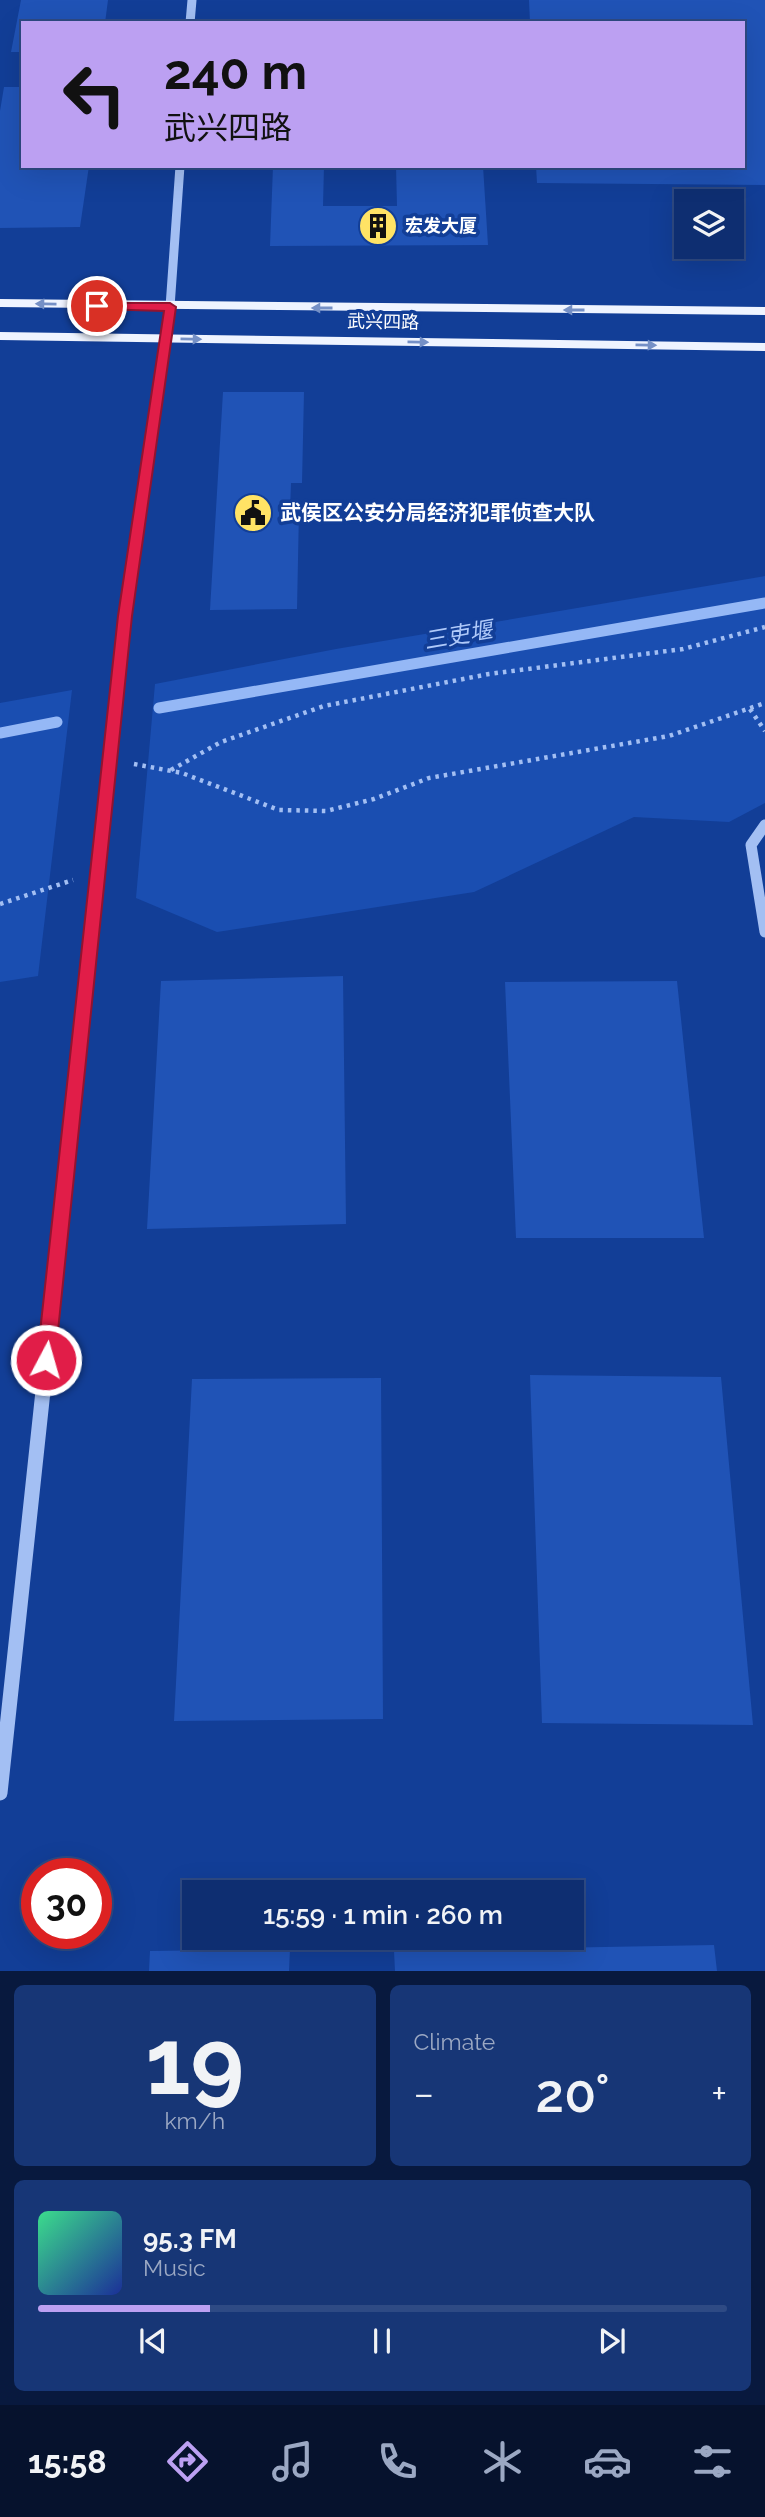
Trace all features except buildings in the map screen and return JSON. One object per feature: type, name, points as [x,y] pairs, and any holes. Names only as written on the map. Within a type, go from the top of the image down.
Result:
[{"type":"main road","name":"武兴四路","points":[[0,303],[170,307],[765,311]]},
{"type":"main road","name":"武兴四路","points":[[0,336],[765,347]]},
{"type":"street","points":[[190,21],[192,0]]},
{"type":"street","points":[[0,1793],[125,616],[170,307],[180,168]]},
{"type":"street","points":[[765,825],[751,845],[765,932]]},
{"type":"path","points":[[170,771],[221,742],[324,705],[489,674],[682,649],[765,627]]},
{"type":"path","points":[[110,759],[170,771],[279,810],[326,811],[374,799],[429,778],[669,736],[765,703]]},
{"type":"path","points":[[750,709],[765,731]]},
{"type":"path","points":[[0,904],[97,873]]},
{"type":"shaded area","points":[[765,576],[765,803],[729,822],[634,817],[474,892],[217,932],[136,898],[155,684],[336,649]]},
{"type":"shaded area","points":[[72,690],[38,976],[0,982],[0,703]]},
{"type":"waterway","name":"三吏堰","points":[[159,708],[765,603]]},
{"type":"waterway","name":"三吏堰","points":[[0,733],[57,722]]},
{"type":"place","name":"宏发大厦","points":[[378,226]]},
{"type":"place","name":"武侯区公安分局经济犯罪侦查大队","points":[[253,513]]},
{"type":"route","points":[[46,1360],[125,616],[170,307],[97,306]]}]
